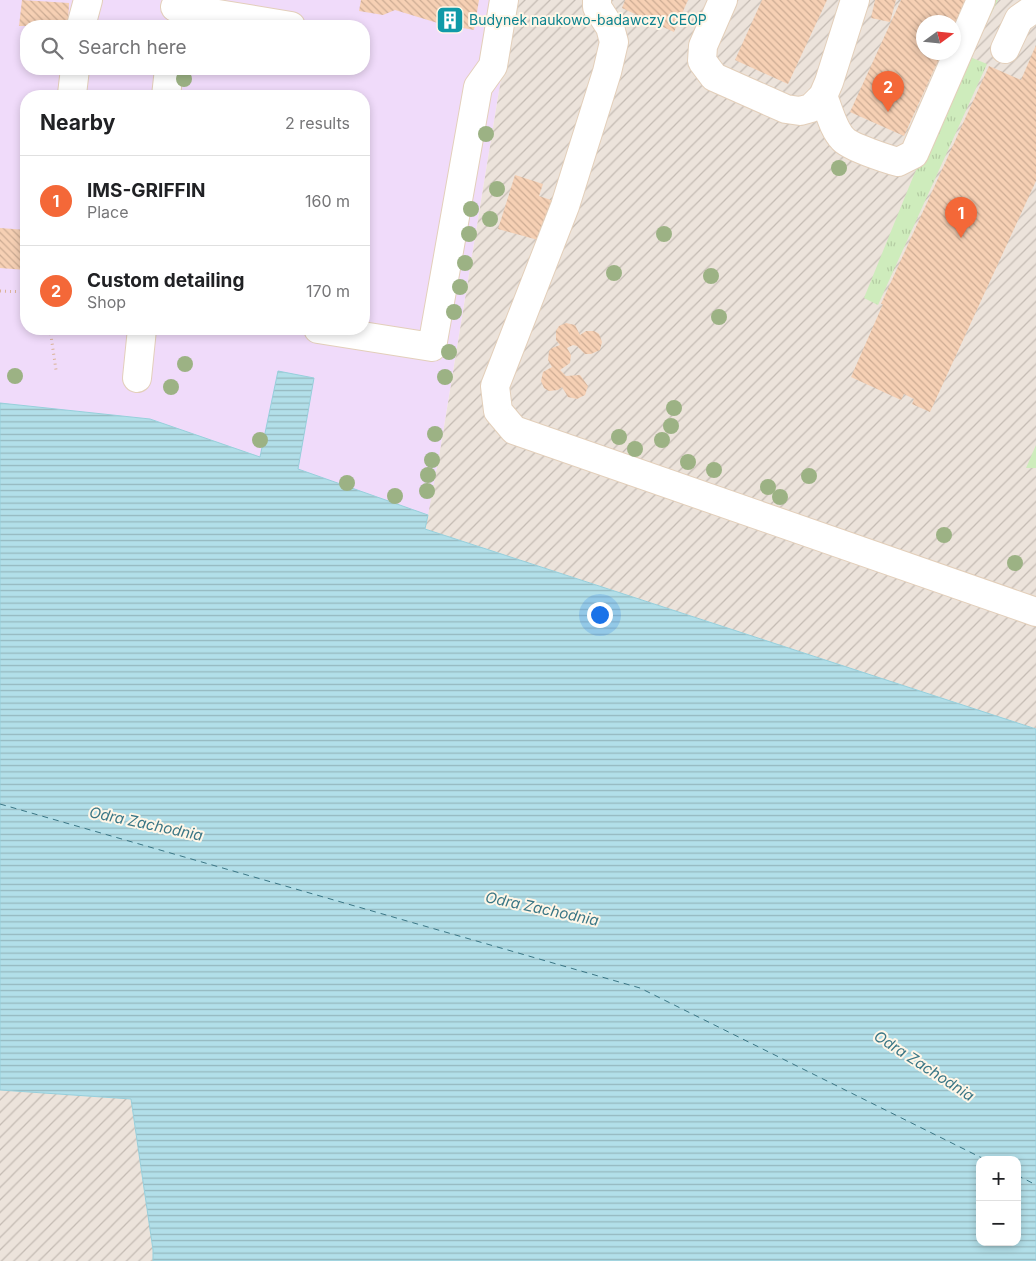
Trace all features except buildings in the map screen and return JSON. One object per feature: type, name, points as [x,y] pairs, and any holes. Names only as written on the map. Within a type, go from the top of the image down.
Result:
[{"type":"lane","points":[[83,20],[88,0]]},
{"type":"lane","points":[[354,335],[432,348],[478,87],[492,66],[504,0]]},
{"type":"lane","points":[[596,0],[597,7],[610,28],[614,42],[607,72],[565,206],[495,386],[498,411],[514,430],[1036,612]]},
{"type":"lane","points":[[723,0],[703,46],[702,61],[714,76],[786,109],[800,111],[812,108],[823,96],[830,82],[855,0]]},
{"type":"lane","points":[[823,96],[834,124],[844,140],[877,156],[898,162],[914,154],[981,0]]},
{"type":"lane","points":[[1005,49],[1019,19],[1036,7]]},
{"type":"lane","points":[[175,11],[245,20]]},
{"type":"lane","points":[[167,90],[168,75]]},
{"type":"lane","points":[[137,378],[141,335]]},
{"type":"path","points":[[0,291],[20,292]]},
{"type":"path","points":[[51,335],[56,370]]},
{"type":"shaded area","points":[[0,0],[519,0],[504,60],[428,515],[150,419],[0,403]]},
{"type":"shaded area","points":[[519,0],[1036,0],[1036,729],[425,529],[441,445],[504,60]]},
{"type":"shaded area","points":[[0,1090],[131,1099],[153,1261],[0,1261]]},
{"type":"green space","points":[[994,0],[998,0],[970,57],[987,64],[878,305],[864,298],[913,177]]},
{"type":"green space","points":[[1036,445],[1036,468],[1026,468]]},
{"type":"water","name":"Odra Zachodnia","points":[[278,371],[314,378],[298,469],[428,515],[425,529],[1036,729],[1036,1261],[153,1261],[131,1099],[0,1090],[0,403],[150,419],[260,457]]},
{"type":"ferry route","points":[[0,804],[640,988],[978,1156]]},
{"type":"ferry route","points":[[1021,1177],[1036,1185]]},
{"type":"place","name":"Budynek naukowo-badawczy CEOP","points":[[450,20]]},
{"type":"place","name":"Custom detailing","points":[[888,112]]},
{"type":"place","name":"IMS-GRIFFIN","points":[[961,238]]}]
